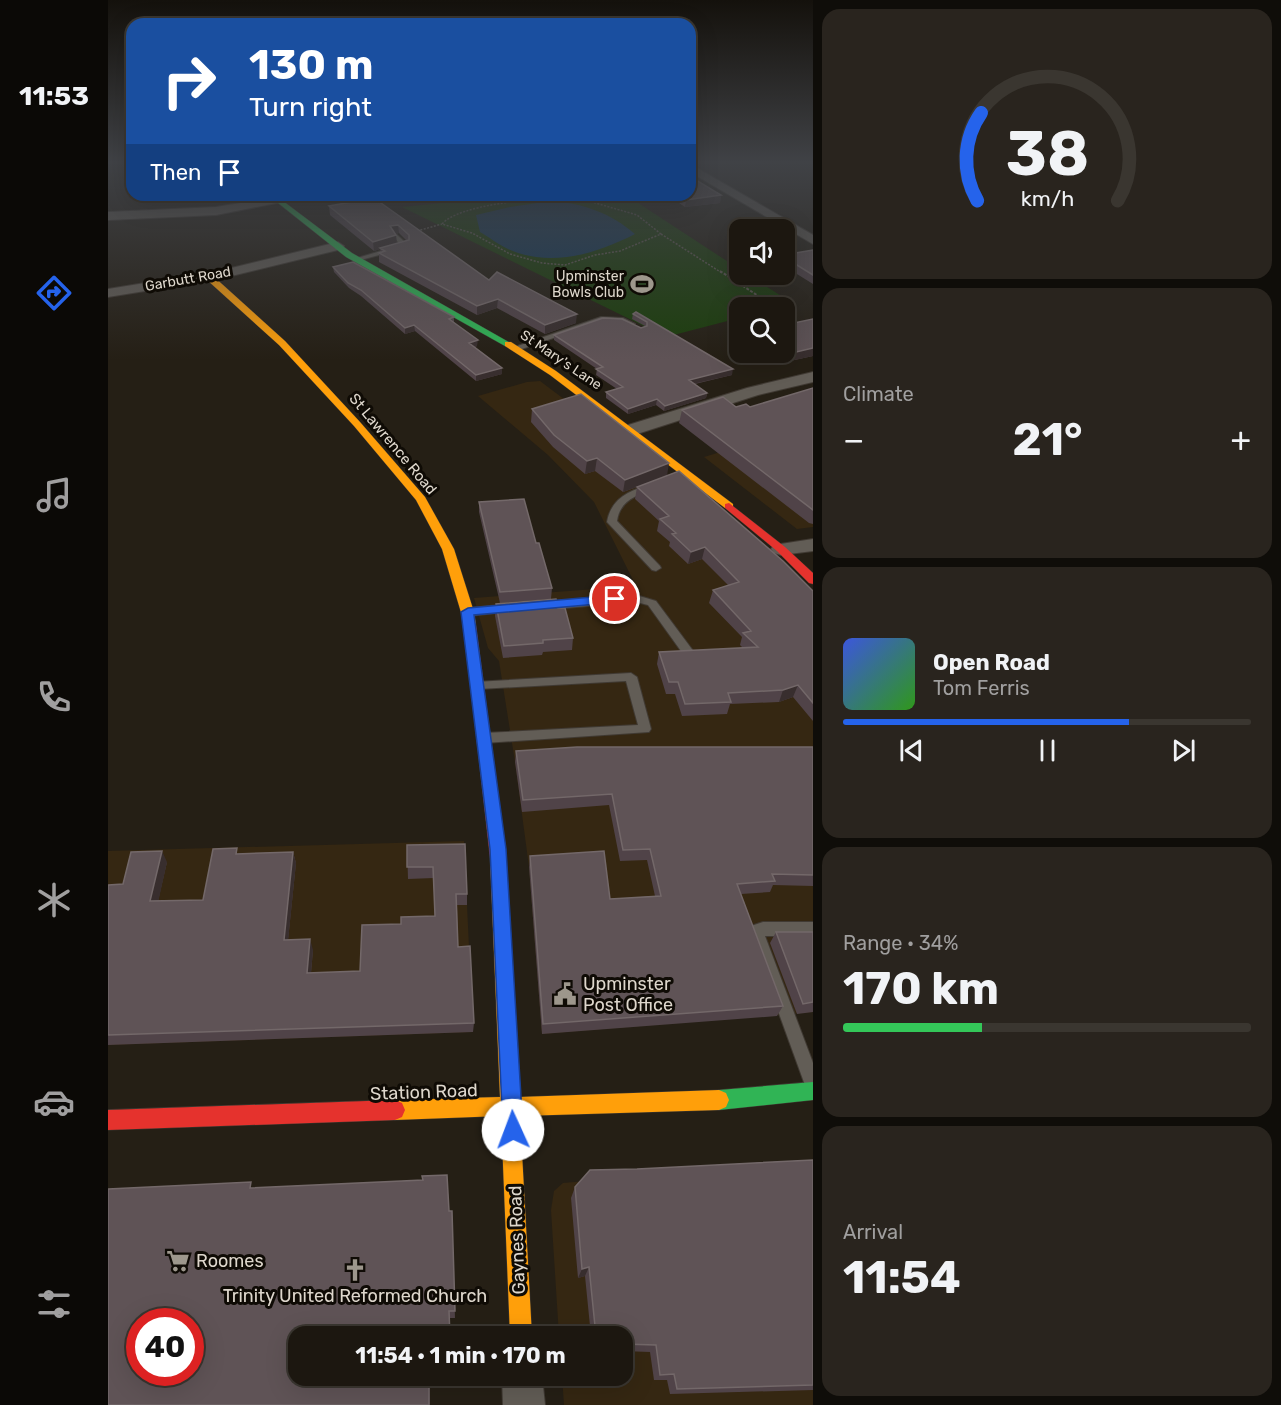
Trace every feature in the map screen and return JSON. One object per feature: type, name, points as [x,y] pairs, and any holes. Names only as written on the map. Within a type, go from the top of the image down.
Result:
[{"type":"street","name":"St Mary's Lane","points":[[315,229],[357,260],[516,348],[631,430],[684,475],[781,549],[813,580]]},
{"type":"street","points":[[794,229],[813,240]]},
{"type":"street","name":"Garbutt Road","points":[[108,293],[208,277],[338,246]]},
{"type":"street","name":"St Lawrence Road","points":[[208,277],[282,343],[357,424],[421,499],[448,549],[468,612],[498,849],[512,1107]]},
{"type":"street","points":[[631,430],[753,391],[813,376]]},
{"type":"street","points":[[781,549],[813,544]]},
{"type":"street","name":"Station Road","points":[[108,1120],[737,1099],[813,1091]]},
{"type":"street","name":"Gaynes Road","points":[[512,1107],[521,1326]]},
{"type":"street","points":[[523,1386],[524,1405]]},
{"type":"lane","points":[[357,260],[406,246],[394,236]]},
{"type":"lane","points":[[516,348],[601,319],[622,320],[640,329]]},
{"type":"lane","points":[[656,568],[612,522],[612,511],[625,497],[657,485]]},
{"type":"lane","points":[[468,612],[636,598],[652,603],[690,655]]},
{"type":"lane","points":[[478,686],[631,678],[645,729],[484,738]]},
{"type":"lane","points":[[813,929],[756,931],[813,1085]]},
{"type":"path","points":[[417,231],[426,229]]},
{"type":"path","points":[[457,229],[472,233],[510,254],[542,263],[565,265],[595,255],[620,251],[662,234]]},
{"type":"path","points":[[655,229],[761,297]]},
{"type":"shaded area","points":[[540,381],[669,478],[813,608],[813,1012],[542,1034],[529,867],[515,762],[499,661],[488,648],[474,598],[636,586],[594,502],[548,455],[478,396],[527,382]]},
{"type":"shaded area","points":[[813,424],[813,527],[797,529],[704,457]]},
{"type":"shaded area","points":[[464,841],[473,1032],[108,1045],[108,851]]},
{"type":"shaded area","points":[[813,1172],[813,1405],[564,1405],[563,1386],[633,1386],[633,1326],[558,1326],[551,1210],[554,1191],[563,1183]]},
{"type":"green space","points":[[446,229],[677,229],[729,262],[729,285],[764,285],[783,297],[729,297],[729,321],[666,337]]},
{"type":"water","points":[[479,229],[628,229],[635,234],[589,253],[556,258],[524,255],[480,232]]},
{"type":"building","points":[[357,229],[392,229],[396,235],[373,242]]},
{"type":"building","points":[[402,229],[417,229],[489,280],[497,272],[577,314],[545,325],[498,299],[477,306],[379,253],[385,251],[380,248],[409,240],[409,235]]},
{"type":"building","points":[[813,250],[813,275],[795,264],[795,253]]},
{"type":"building","points":[[353,262],[454,317],[449,319],[478,340],[469,343],[502,368],[476,375],[414,325],[405,328],[361,290],[348,283],[333,267]]},
{"type":"building","points":[[636,312],[733,369],[689,380],[707,393],[665,406],[657,399],[628,409],[606,392],[623,387],[596,369],[603,367],[554,335],[603,318],[622,319],[641,328],[647,326],[647,322],[633,314]]},
{"type":"building","points":[[813,319],[813,348],[795,352],[795,323]]},
{"type":"building","points":[[813,388],[813,510],[682,410],[723,397],[736,407],[746,404],[750,407]]},
{"type":"building","points":[[581,394],[669,463],[625,480],[597,458],[587,461],[554,435],[532,409]]},
{"type":"building","points":[[679,471],[783,561],[813,591],[813,703],[798,685],[783,690],[728,693],[731,702],[685,704],[678,682],[669,682],[659,652],[758,647],[743,633],[751,631],[713,590],[739,582],[705,547],[691,552],[672,534],[676,533],[660,519],[669,516],[637,487]]},
{"type":"building","points":[[524,499],[552,588],[500,592],[479,502]]},
{"type":"building","points":[[556,599],[558,608],[565,608],[573,638],[504,646],[496,604]]},
{"type":"building","points":[[577,747],[813,747],[813,875],[772,874],[775,881],[737,884],[783,1006],[543,1024],[530,856],[604,851],[610,899],[661,896],[650,849],[623,850],[612,794],[523,800],[516,751]]},
{"type":"building","points":[[465,844],[467,894],[456,894],[458,947],[470,946],[474,1023],[108,1035],[108,885],[123,884],[131,852],[162,851],[150,901],[203,900],[213,849],[237,848],[236,854],[293,852],[284,940],[310,939],[307,973],[360,971],[362,925],[401,924],[401,917],[435,916],[433,867],[407,867],[407,845]]},
{"type":"building","points":[[776,932],[813,932],[813,1002],[803,1004]]},
{"type":"building","points":[[813,1160],[813,1385],[677,1389],[674,1374],[660,1375],[656,1345],[633,1344],[633,1326],[595,1326],[589,1267],[582,1269],[575,1187],[590,1170]]},
{"type":"building","points":[[447,1175],[449,1211],[452,1211],[455,1311],[449,1311],[450,1326],[288,1326],[288,1386],[429,1386],[429,1405],[108,1405],[108,1189],[251,1182],[250,1188],[423,1180],[422,1176]]},
{"type":"traffic: fast","points":[[315,229],[349,255],[508,344]]},
{"type":"traffic: fast","points":[[719,1100],[813,1091]]},
{"type":"traffic: slow","points":[[209,277],[282,343],[357,424],[421,499],[448,549],[468,612],[470,626]]},
{"type":"traffic: slow","points":[[508,344],[553,373],[729,506]]},
{"type":"traffic: slow","points":[[498,857],[521,1326]]},
{"type":"traffic: slow","points":[[395,1110],[719,1100]]},
{"type":"traffic: jam","points":[[729,506],[781,549],[813,580]]},
{"type":"traffic: jam","points":[[470,626],[498,857]]},
{"type":"traffic: jam","points":[[108,1120],[395,1110]]},
{"type":"place","name":"Upminster Bowls Club","points":[[642,284]]},
{"type":"place","name":"Upminster Post Office","points":[[565,994]]},
{"type":"place","name":"Roomes","points":[[178,1261]]},
{"type":"place","name":"Trinity United Reformed Church","points":[[355,1270]]},
{"type":"route","points":[[513,1130],[498,849],[468,612],[615,599]]}]
